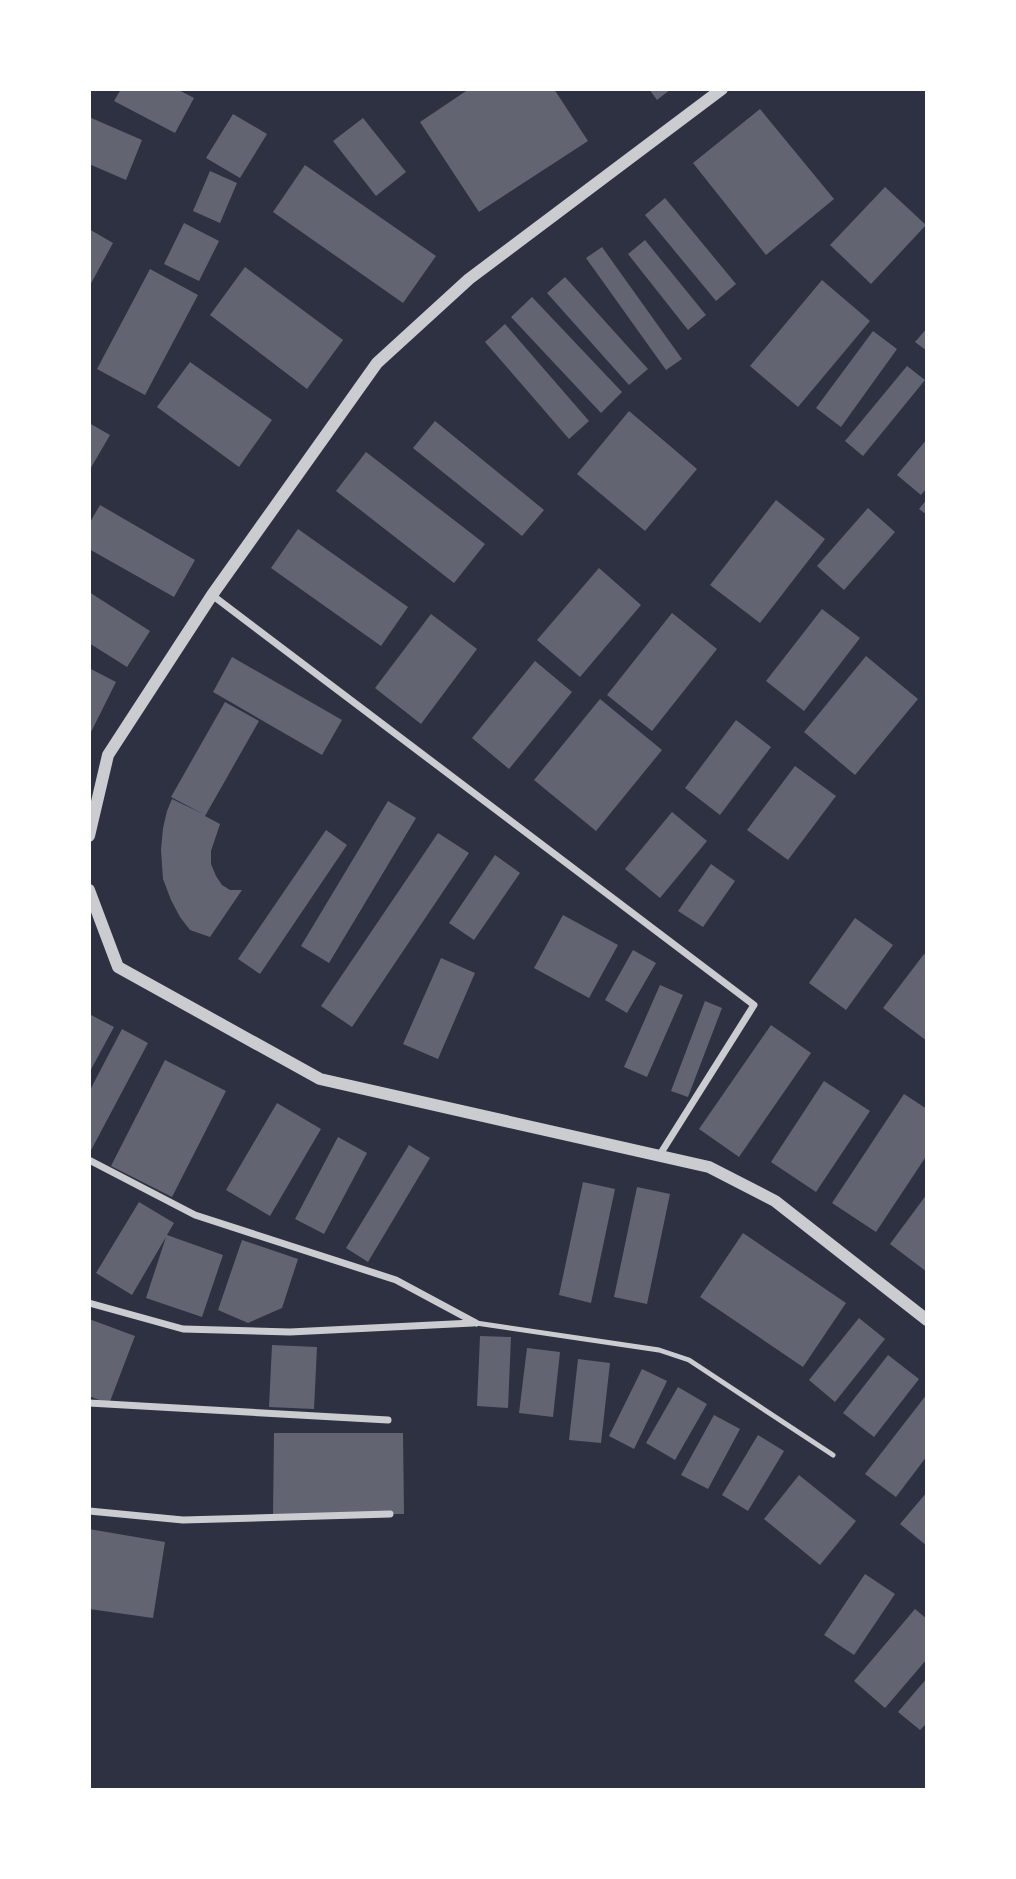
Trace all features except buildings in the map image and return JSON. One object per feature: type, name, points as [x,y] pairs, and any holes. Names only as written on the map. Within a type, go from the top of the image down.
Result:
[{"type":"street","points":[[89,836],[108,755],[212,595],[377,363],[469,279],[722,89]]},
{"type":"street","points":[[212,595],[754,1005],[658,1156]]},
{"type":"street","points":[[89,890],[118,967],[320,1079],[709,1167],[775,1201],[927,1320]]},
{"type":"street","points":[[89,1160],[195,1215],[396,1280],[475,1323]]},
{"type":"street","points":[[89,1303],[183,1329],[290,1332],[475,1323]]},
{"type":"street","points":[[89,1403],[388,1420]]},
{"type":"street","points":[[89,1511],[183,1520],[390,1514]]},
{"type":"lane","points":[[475,1323],[659,1350],[689,1360],[833,1455]]}]
